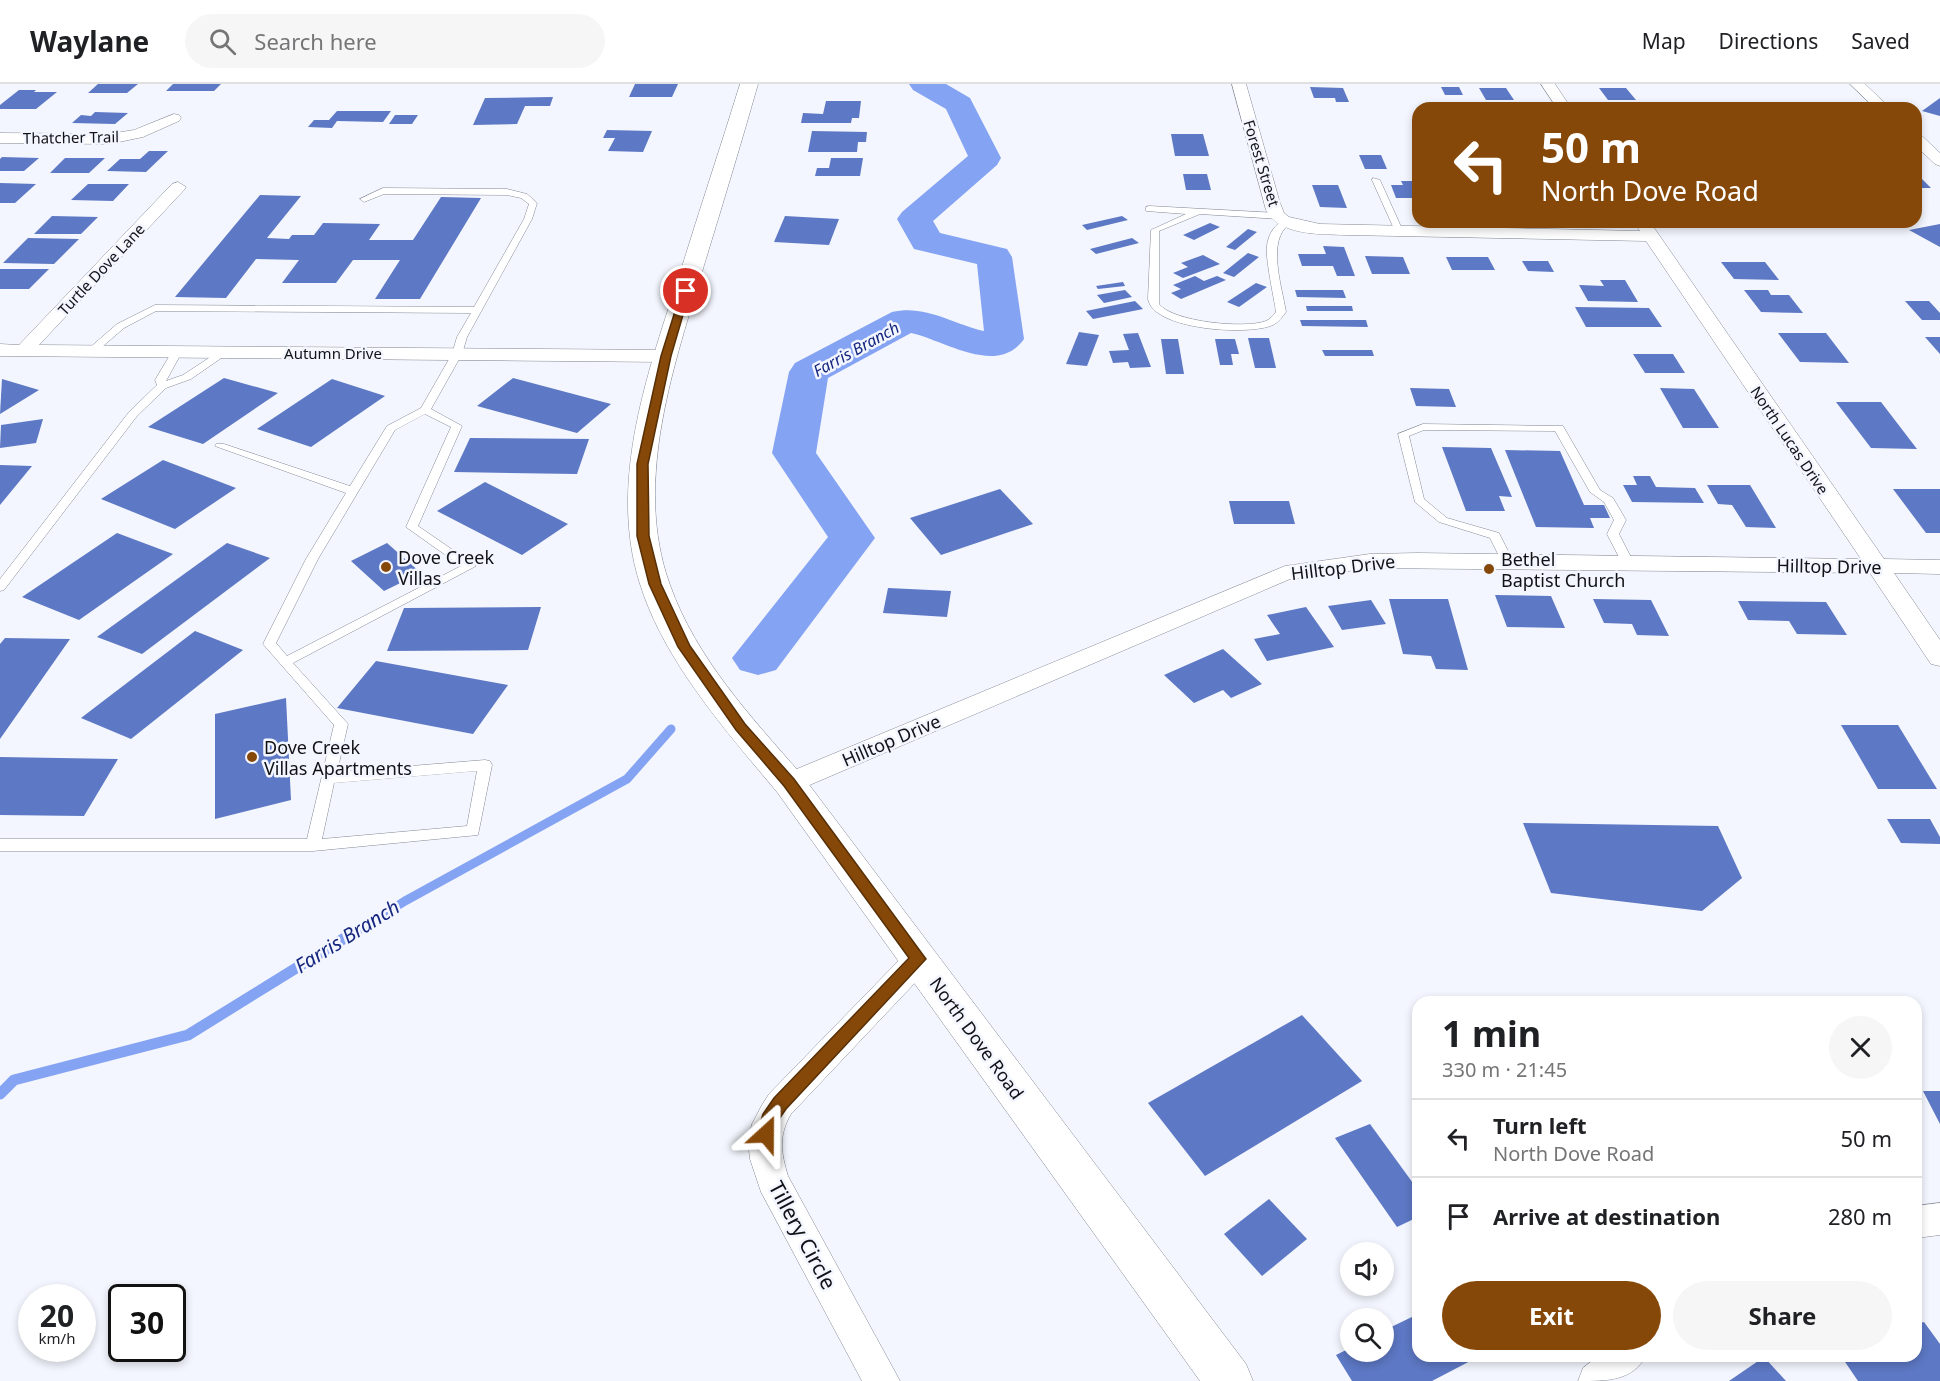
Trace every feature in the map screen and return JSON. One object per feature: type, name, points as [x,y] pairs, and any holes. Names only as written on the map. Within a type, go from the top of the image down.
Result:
[{"type":"street","name":"North Dove Road","points":[[749,84],[666,356],[643,464],[643,536],[655,584],[684,647],[740,727],[789,783],[1229,1381]]},
{"type":"street","name":"Forest Street","points":[[1239,84],[1272,203],[1290,221]]},
{"type":"street","points":[[1548,84],[1560,102]]},
{"type":"street","points":[[1857,84],[1876,102]]},
{"type":"street","name":"Thatcher Trail","points":[[0,138],[109,139],[138,134],[174,118]]},
{"type":"street","points":[[1922,144],[1940,161]]},
{"type":"street","name":"Turtle Dove Lane","points":[[24,351],[178,187]]},
{"type":"street","points":[[1290,221],[1399,231],[1647,229]]},
{"type":"street","name":"North Lucas Drive","points":[[1647,229],[1940,658]]},
{"type":"street","name":"Autumn Drive","points":[[0,350],[666,356]]},
{"type":"street","name":"Hilltop Drive","points":[[789,783],[1285,573],[1370,561],[1940,567]]},
{"type":"street","name":"Tillery Circle","points":[[882,1381],[773,1181],[763,1148],[769,1119],[780,1104],[919,959]]},
{"type":"street","points":[[1922,1221],[1940,1219]]},
{"type":"street","points":[[1596,1381],[1620,1362]]},
{"type":"lane","points":[[1376,180],[1399,231]]},
{"type":"lane","points":[[313,844],[341,724],[269,644],[312,559],[391,428],[425,410],[457,354],[462,337],[528,219],[533,203],[524,196],[507,192],[383,191],[364,199]]},
{"type":"lane","points":[[1149,209],[1290,221]]},
{"type":"lane","points":[[1200,212],[1155,230],[1154,304],[1161,314],[1173,320],[1229,325],[1264,325],[1276,320],[1281,312],[1272,246],[1279,227],[1290,221]]},
{"type":"lane","points":[[92,351],[114,328],[133,316],[155,308],[477,310]]},
{"type":"lane","points":[[162,386],[160,380],[177,352]]},
{"type":"lane","points":[[0,587],[133,414],[162,386],[187,377],[225,352]]},
{"type":"lane","points":[[285,662],[470,566],[412,527],[457,426],[425,410]]},
{"type":"lane","points":[[1507,561],[1495,536],[1443,520],[1419,500],[1403,434],[1423,427],[1558,428],[1596,492],[1609,500],[1620,520],[1613,534],[1628,563]]},
{"type":"lane","points":[[220,446],[353,491]]},
{"type":"lane","points":[[0,845],[313,844],[473,831],[484,765],[330,778]]},
{"type":"building","points":[[98,84],[138,84],[127,93],[88,93]]},
{"type":"building","points":[[173,84],[221,84],[214,91],[166,91]]},
{"type":"building","points":[[635,84],[678,84],[672,97],[629,97]]},
{"type":"building","points":[[1310,87],[1343,88],[1349,102],[1336,102],[1335,98],[1314,98]]},
{"type":"building","points":[[1441,87],[1459,87],[1463,95],[1445,95]]},
{"type":"building","points":[[1479,88],[1506,88],[1514,100],[1486,100]]},
{"type":"building","points":[[1599,88],[1626,88],[1636,100],[1608,100]]},
{"type":"building","points":[[19,90],[57,92],[36,109],[0,109],[0,105]]},
{"type":"building","points":[[553,97],[550,106],[525,106],[517,124],[473,125],[485,98]]},
{"type":"building","points":[[1940,98],[1940,116],[1922,111]]},
{"type":"building","points":[[826,101],[861,101],[859,118],[852,118],[851,123],[801,123],[803,113],[823,114]]},
{"type":"building","points":[[337,111],[391,111],[383,122],[337,121],[332,128],[308,127],[314,120],[329,120]]},
{"type":"building","points":[[95,112],[128,113],[115,124],[72,123],[81,115],[91,116]]},
{"type":"building","points":[[395,115],[418,115],[412,124],[389,124]]},
{"type":"building","points":[[607,130],[652,131],[643,152],[608,151],[615,138],[603,138]]},
{"type":"building","points":[[812,131],[867,132],[866,142],[858,142],[857,152],[808,152]]},
{"type":"building","points":[[1171,134],[1203,134],[1209,156],[1175,156]]},
{"type":"building","points":[[149,151],[168,151],[146,172],[107,171],[120,159],[140,159]]},
{"type":"building","points":[[1359,155],[1381,155],[1387,169],[1365,169]]},
{"type":"building","points":[[2,157],[39,158],[24,171],[0,171]]},
{"type":"building","points":[[65,158],[105,158],[89,173],[50,173]]},
{"type":"building","points":[[831,158],[863,158],[860,176],[815,176],[817,168],[829,168]]},
{"type":"building","points":[[1183,174],[1207,174],[1211,190],[1186,190]]},
{"type":"building","points":[[1922,179],[1931,188],[1922,188]]},
{"type":"building","points":[[1401,181],[1412,181],[1412,198],[1396,198],[1391,185],[1403,185]]},
{"type":"building","points":[[0,183],[36,184],[15,203],[0,203]]},
{"type":"building","points":[[88,184],[129,184],[113,201],[71,200]]},
{"type":"building","points":[[1312,185],[1338,185],[1347,208],[1320,207]]},
{"type":"building","points":[[260,195],[301,196],[267,238],[289,239],[292,235],[314,235],[323,223],[380,224],[369,240],[413,240],[441,197],[481,198],[420,299],[375,299],[400,260],[353,260],[336,283],[282,283],[299,260],[256,259],[226,298],[175,297]]},
{"type":"building","points":[[52,216],[98,217],[81,234],[34,234]]},
{"type":"building","points":[[785,216],[839,219],[829,245],[774,242]]},
{"type":"building","points":[[1122,216],[1128,220],[1087,230],[1082,225]]},
{"type":"building","points":[[1210,223],[1220,227],[1194,240],[1183,235]]},
{"type":"building","points":[[1940,224],[1940,247],[1909,230]]},
{"type":"building","points":[[1248,229],[1257,232],[1235,250],[1226,247]]},
{"type":"building","points":[[28,238],[79,239],[54,264],[3,263]]},
{"type":"building","points":[[1132,238],[1139,243],[1096,254],[1090,249]]},
{"type":"building","points":[[1323,246],[1344,247],[1355,276],[1337,276],[1333,266],[1302,266],[1298,254],[1326,254]]},
{"type":"building","points":[[1248,253],[1259,257],[1234,277],[1223,273]]},
{"type":"building","points":[[1203,255],[1220,264],[1183,278],[1173,273],[1188,267],[1181,263]]},
{"type":"building","points":[[1365,256],[1403,257],[1410,274],[1372,274]]},
{"type":"building","points":[[1446,257],[1488,257],[1495,270],[1452,270]]},
{"type":"building","points":[[1522,261],[1548,261],[1554,272],[1528,271]]},
{"type":"building","points":[[1721,262],[1765,262],[1779,280],[1734,279]]},
{"type":"building","points":[[0,269],[49,269],[29,289],[0,289]]},
{"type":"building","points":[[1195,276],[1204,281],[1217,276],[1226,280],[1181,299],[1171,293],[1181,289],[1173,285]]},
{"type":"building","points":[[1600,280],[1625,280],[1638,302],[1588,301],[1579,285],[1604,286]]},
{"type":"building","points":[[1123,282],[1125,286],[1098,289],[1096,286]]},
{"type":"building","points":[[1256,283],[1267,287],[1239,307],[1227,302]]},
{"type":"building","points":[[1125,290],[1132,297],[1104,303],[1097,295]]},
{"type":"building","points":[[1295,290],[1343,290],[1346,298],[1297,297]]},
{"type":"building","points":[[1744,290],[1768,290],[1771,295],[1789,295],[1803,313],[1761,312]]},
{"type":"building","points":[[1135,301],[1143,309],[1093,319],[1086,311]]},
{"type":"building","points":[[1905,301],[1929,301],[1940,313],[1940,320],[1922,320]]},
{"type":"building","points":[[1306,306],[1352,306],[1353,311],[1307,311]]},
{"type":"building","points":[[1575,307],[1649,308],[1662,327],[1586,327]]},
{"type":"building","points":[[1300,320],[1366,320],[1368,327],[1302,326]]},
{"type":"building","points":[[1079,332],[1099,335],[1087,366],[1066,364]]},
{"type":"building","points":[[1138,333],[1151,367],[1130,368],[1128,362],[1113,363],[1109,351],[1129,350],[1123,334]]},
{"type":"building","points":[[1778,333],[1826,333],[1849,363],[1800,362]]},
{"type":"building","points":[[1925,337],[1940,337],[1940,354]]},
{"type":"building","points":[[1248,338],[1269,338],[1276,368],[1255,368]]},
{"type":"building","points":[[1161,339],[1178,339],[1184,374],[1166,374]]},
{"type":"building","points":[[1215,339],[1235,339],[1239,354],[1231,354],[1233,365],[1220,365]]},
{"type":"building","points":[[1322,350],[1372,350],[1374,356],[1325,356]]},
{"type":"building","points":[[1633,354],[1673,354],[1685,373],[1645,373]]},
{"type":"building","points":[[224,378],[278,393],[203,444],[148,427]]},
{"type":"building","points":[[513,378],[611,404],[577,433],[477,406]]},
{"type":"building","points":[[2,379],[39,390],[0,414]]},
{"type":"building","points":[[332,379],[385,396],[311,447],[257,429]]},
{"type":"building","points":[[1410,388],[1449,389],[1456,407],[1416,406]]},
{"type":"building","points":[[1660,388],[1694,389],[1719,428],[1683,428]]},
{"type":"building","points":[[1836,402],[1881,402],[1917,449],[1871,448]]},
{"type":"building","points":[[43,419],[36,443],[0,448],[1,425]]},
{"type":"building","points":[[470,438],[589,439],[577,474],[454,472]]},
{"type":"building","points":[[1442,447],[1491,448],[1512,497],[1499,496],[1505,511],[1466,511]]},
{"type":"building","points":[[1505,450],[1560,451],[1584,505],[1604,505],[1610,518],[1590,518],[1594,528],[1536,527]]},
{"type":"building","points":[[163,460],[236,488],[175,529],[101,499]]},
{"type":"building","points":[[0,465],[32,466],[0,505]]},
{"type":"building","points":[[1633,476],[1650,476],[1656,487],[1695,488],[1704,503],[1632,502],[1623,485],[1637,485]]},
{"type":"building","points":[[485,482],[568,524],[522,555],[437,511]]},
{"type":"building","points":[[1707,485],[1750,485],[1776,528],[1746,527],[1732,505],[1718,504]]},
{"type":"building","points":[[1000,489],[1033,524],[941,555],[910,518]]},
{"type":"building","points":[[1893,489],[1940,489],[1940,533],[1926,533]]},
{"type":"building","points":[[1229,501],[1289,501],[1295,524],[1234,524]]},
{"type":"building","points":[[117,533],[173,554],[79,620],[22,597]]},
{"type":"building","points":[[227,543],[270,558],[142,654],[97,637]]},
{"type":"building","name":"Dove Creek Villas","points":[[387,543],[421,573],[384,591],[351,561]]},
{"type":"building","points":[[888,588],[951,591],[947,617],[883,613]]},
{"type":"building","points":[[1495,595],[1551,596],[1565,628],[1507,627]]},
{"type":"building","points":[[1389,599],[1448,599],[1468,670],[1436,669],[1431,656],[1403,654]]},
{"type":"building","points":[[1593,599],[1651,600],[1669,636],[1637,635],[1632,624],[1604,623]]},
{"type":"building","points":[[1371,600],[1386,624],[1342,630],[1328,606]]},
{"type":"building","points":[[1738,601],[1826,602],[1847,635],[1797,634],[1789,621],[1748,620]]},
{"type":"building","points":[[541,607],[528,650],[387,651],[404,608]]},
{"type":"building","points":[[1306,607],[1334,647],[1267,661],[1254,639],[1280,634],[1267,615]]},
{"type":"building","points":[[195,631],[243,650],[131,739],[81,718]]},
{"type":"building","points":[[5,638],[70,639],[0,739],[0,644]]},
{"type":"building","points":[[1223,649],[1262,684],[1231,698],[1223,690],[1194,703],[1164,675]]},
{"type":"building","name":"Dove Creek Villas Apartments","points":[[376,661],[508,685],[473,734],[337,708]]},
{"type":"building","name":"Dove Creek Villas Apartments","points":[[286,698],[291,800],[215,819],[215,714]]},
{"type":"building","points":[[1841,725],[1898,725],[1937,789],[1878,789]]},
{"type":"building","points":[[0,757],[118,759],[84,816],[0,815]]},
{"type":"building","points":[[1887,819],[1930,819],[1940,837],[1940,844],[1901,843]]},
{"type":"building","points":[[1523,823],[1718,826],[1742,878],[1702,911],[1551,893]]},
{"type":"building","points":[[1302,1015],[1362,1081],[1205,1176],[1148,1103]]},
{"type":"building","points":[[1923,1091],[1940,1091],[1940,1124]]},
{"type":"building","points":[[1370,1124],[1412,1182],[1412,1220],[1397,1227],[1335,1138]]},
{"type":"building","points":[[1269,1199],[1307,1239],[1262,1276],[1224,1234]]},
{"type":"building","points":[[1412,1317],[1412,1362],[1468,1362],[1432,1381],[1352,1381],[1340,1362],[1394,1362],[1394,1326]]},
{"type":"building","points":[[1922,1322],[1924,1322],[1940,1344],[1940,1381],[1858,1381],[1845,1362],[1922,1362]]},
{"type":"building","points":[[1757,1362],[1769,1362],[1786,1381],[1729,1381]]},
{"type":"waterway","name":"Farris Branch","points":[[758,658],[852,538],[794,453],[809,372],[906,320],[935,326],[955,336],[991,345],[1004,339],[994,257],[927,241],[914,219],[985,158],[959,104],[924,84]]},
{"type":"waterway","name":"Farris Branch","points":[[354,933],[405,901],[627,779],[671,729]]},
{"type":"waterway","name":"Farris Branch","points":[[0,1094],[14,1080],[188,1035],[356,931]]},
{"type":"place","name":"Dove Creek Villas","points":[[386,567]]},
{"type":"place","name":"Bethel Baptist Church","points":[[1489,569]]},
{"type":"place","name":"Dove Creek Villas Apartments","points":[[252,757]]},
{"type":"route","points":[[686,291],[666,356],[643,464],[643,536],[655,584],[684,647],[740,727],[789,783],[919,959],[780,1104],[769,1119],[766,1134]]}]
